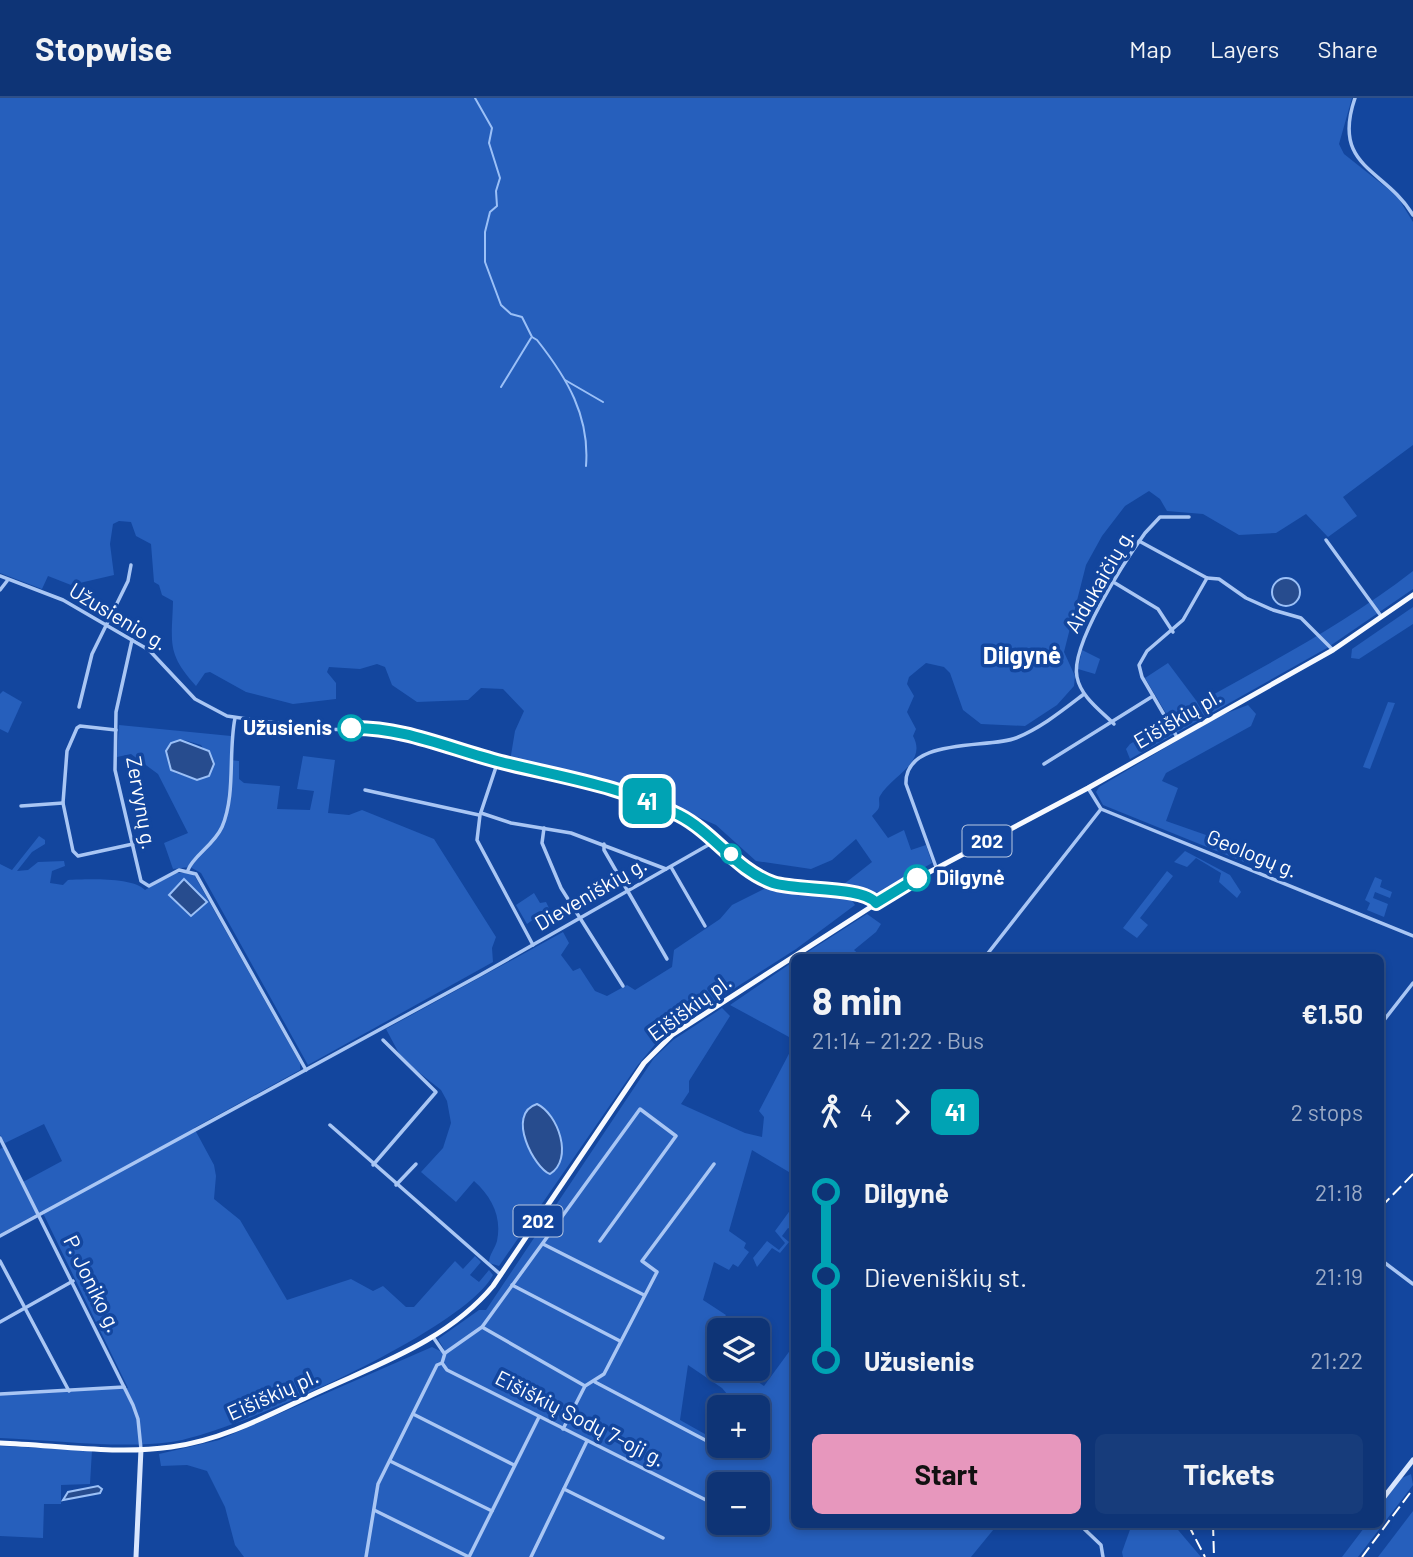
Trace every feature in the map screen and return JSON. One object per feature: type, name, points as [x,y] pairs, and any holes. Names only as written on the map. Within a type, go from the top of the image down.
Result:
[{"type":"main road","name":"Eišiškių pl.","points":[[797,954],[936,867],[1088,788],[1334,650],[1413,595]]},
{"type":"main road","name":"Eišiškių pl.","points":[[0,1443],[141,1449],[182,1445],[239,1429],[433,1337],[480,1301],[501,1275],[656,1048],[682,1028],[791,958]]},
{"type":"main road","points":[[136,1557],[141,1449]]},
{"type":"main road","points":[[1384,1497],[1413,1460]]},
{"type":"street","points":[[1355,98],[1348,127],[1357,158],[1401,197],[1413,215]]},
{"type":"street","name":"Aidukaičių g.","points":[[1084,694],[1077,677],[1077,654],[1086,632],[1139,541],[1160,517],[1189,517]]},
{"type":"street","points":[[1326,540],[1382,618]]},
{"type":"street","points":[[1139,541],[1208,578],[1219,579],[1246,598],[1301,618],[1334,650]]},
{"type":"street","points":[[79,707],[92,654],[128,581],[131,565]]},
{"type":"street","name":"Užusienio g.","points":[[0,576],[63,600],[132,640],[159,657],[198,702],[235,718],[318,729],[395,732],[628,793],[678,814],[717,840],[750,871],[775,884],[861,894],[876,903]]},
{"type":"street","points":[[1177,737],[1142,677],[1139,664],[1147,651],[1173,632],[1208,578]]},
{"type":"street","points":[[0,590],[7,580]]},
{"type":"street","points":[[1115,583],[1158,609],[1173,632]]},
{"type":"street","name":"Zervynų g.","points":[[132,640],[119,694],[116,730],[117,780],[141,881],[146,886],[185,869]]},
{"type":"street","points":[[936,867],[906,784],[907,775],[916,763],[946,746],[985,746],[1018,737],[1084,694],[1114,723]]},
{"type":"street","points":[[1044,764],[1114,723],[1153,696]]},
{"type":"street","points":[[235,718],[226,816],[209,848],[185,869],[199,877],[306,1070]]},
{"type":"street","points":[[116,730],[80,726],[67,751],[63,803],[74,851],[78,856],[133,844]]},
{"type":"street","points":[[498,761],[480,814],[477,834],[480,847],[533,945]]},
{"type":"street","points":[[987,954],[1101,809],[1088,788]]},
{"type":"street","points":[[365,790],[544,828],[604,844],[669,868],[705,926]]},
{"type":"street","points":[[21,806],[63,803]]},
{"type":"street","name":"Geologų g.","points":[[1101,809],[1413,936]]},
{"type":"street","points":[[544,828],[542,843],[561,888],[582,917],[623,986]]},
{"type":"street","name":"Dieveniškių g.","points":[[0,1236],[480,975],[717,840]]},
{"type":"street","points":[[604,844],[604,850],[667,959]]},
{"type":"street","points":[[1384,1020],[1413,983]]},
{"type":"street","points":[[373,1165],[436,1092],[383,1040]]},
{"type":"street","points":[[366,1557],[379,1484],[437,1366],[442,1363],[445,1353],[482,1327],[640,1109],[676,1136],[600,1241]]},
{"type":"street","points":[[330,1125],[501,1275]]},
{"type":"street","name":"P. Joniko g.","points":[[0,1139],[41,1215],[124,1387],[138,1419],[141,1449]]},
{"type":"street","points":[[396,1185],[416,1164]]},
{"type":"street","points":[[563,1429],[585,1386],[604,1374],[657,1272],[642,1261],[714,1164]]},
{"type":"street","points":[[543,1244],[644,1295]]},
{"type":"street","points":[[0,1261],[69,1391]]},
{"type":"street","points":[[1384,1262],[1413,1284]]},
{"type":"street","points":[[0,1322],[73,1281]]},
{"type":"street","points":[[512,1285],[620,1341]]},
{"type":"street","points":[[482,1327],[585,1386]]},
{"type":"street","points":[[433,1337],[445,1353]]},
{"type":"street","name":"Eišiškių Sodų 7-oji g.","points":[[442,1363],[447,1370],[706,1500]]},
{"type":"street","points":[[595,1382],[707,1441]]},
{"type":"street","points":[[0,1394],[124,1387]]},
{"type":"street","points":[[413,1414],[515,1466]]},
{"type":"street","points":[[374,1510],[469,1557],[539,1417]]},
{"type":"street","points":[[531,1557],[587,1441]]},
{"type":"street","points":[[390,1461],[492,1511]]},
{"type":"street","points":[[564,1489],[663,1538]]},
{"type":"street","points":[[1083,1528],[1101,1545],[1103,1557]]},
{"type":"shaded area","points":[[0,98],[1352,98],[1339,144],[1344,154],[1397,196],[1413,222],[1413,445],[1343,497],[1357,516],[1328,537],[1306,514],[1276,533],[1239,535],[1203,514],[1167,511],[1160,499],[1149,491],[1125,506],[1102,536],[1086,565],[1064,652],[1075,676],[1074,686],[1057,705],[1025,726],[981,724],[963,710],[950,673],[944,667],[926,663],[909,677],[907,684],[914,696],[907,712],[916,729],[913,736],[916,754],[906,769],[880,796],[879,806],[872,816],[888,838],[904,830],[911,850],[926,845],[932,863],[880,893],[839,888],[872,862],[856,839],[832,860],[811,869],[756,861],[716,825],[675,807],[587,778],[510,761],[515,731],[524,711],[503,689],[481,688],[468,700],[417,702],[392,685],[385,667],[377,664],[360,669],[329,667],[327,672],[336,683],[336,699],[293,704],[246,692],[210,672],[205,673],[196,686],[175,656],[172,638],[173,601],[162,595],[159,585],[154,582],[151,544],[136,536],[131,522],[119,521],[113,524],[110,544],[114,575],[71,585],[48,576],[42,589],[0,573]]},
{"type":"shaded area","points":[[1413,571],[1413,589],[1327,648],[1130,759],[1126,749],[1130,744],[1170,720],[1145,678],[1168,663],[1198,703],[1335,625]]},
{"type":"shaded area","points":[[1286,578],[1296,582],[1300,592],[1296,602],[1286,606],[1276,602],[1272,592],[1276,582]]},
{"type":"shaded area","points":[[1413,607],[1413,624],[1359,659],[1351,658],[1352,649]]},
{"type":"shaded area","points":[[1082,650],[1100,659],[1095,674],[1078,669]]},
{"type":"shaded area","points":[[3,691],[22,702],[8,733],[0,729],[0,694]]},
{"type":"shaded area","points":[[1388,702],[1395,703],[1370,769],[1363,767]]},
{"type":"shaded area","points":[[1248,705],[1256,714],[1251,726],[1166,773],[1162,781],[1178,788],[1166,821],[1249,850],[1247,855],[1252,857],[1249,864],[1103,805],[1096,792],[1099,787],[1219,716]]},
{"type":"shaded area","points":[[119,725],[231,736],[230,760],[239,761],[239,779],[244,783],[280,786],[277,809],[310,810],[314,791],[297,789],[303,756],[335,760],[328,813],[349,815],[362,810],[434,839],[496,937],[492,948],[493,962],[308,1065],[201,873],[190,867],[173,869],[164,843],[188,833],[158,774],[131,754],[117,757]],"holes":[[[184,740],[201,745],[214,764],[209,776],[197,780],[175,773],[171,759],[171,743]]]},
{"type":"shaded area","points":[[180,740],[209,751],[214,764],[209,776],[197,780],[171,770],[166,751],[171,743]]},
{"type":"shaded area","points":[[39,836],[45,840],[45,844],[32,852],[17,871],[28,870],[38,862],[64,861],[65,866],[52,871],[50,883],[63,885],[68,880],[109,880],[130,883],[145,890],[175,873],[193,873],[300,1063],[300,1070],[194,1128],[214,1165],[214,1199],[240,1220],[287,1300],[351,1279],[373,1291],[383,1286],[406,1307],[414,1307],[455,1261],[463,1269],[475,1256],[481,1262],[470,1275],[479,1282],[489,1270],[493,1275],[474,1298],[440,1323],[345,1376],[244,1420],[202,1434],[171,1442],[130,1445],[0,1438],[0,1395],[128,1388],[42,1211],[0,1234],[0,1149],[4,1147],[23,1182],[62,1161],[44,1124],[5,1143],[0,1135],[0,864],[12,870]]},
{"type":"shaded area","points":[[1185,851],[1230,875],[1241,892],[1237,898],[1219,882],[1221,873],[1196,858],[1187,867],[1174,862]]},
{"type":"shaded area","points":[[1167,871],[1173,876],[1140,918],[1148,925],[1137,938],[1123,928]]},
{"type":"shaded area","points":[[1375,877],[1382,880],[1380,887],[1392,892],[1390,898],[1375,892],[1373,898],[1388,904],[1384,917],[1367,910],[1370,903],[1365,900]]},
{"type":"shaded area","points":[[184,879],[207,902],[191,916],[169,895]]},
{"type":"shaded area","points":[[772,885],[849,896],[855,905],[796,949],[679,1024],[658,1041],[637,1066],[499,1266],[489,1263],[497,1241],[498,1224],[494,1208],[486,1194],[474,1181],[456,1202],[421,1172],[443,1148],[451,1123],[447,1101],[441,1090],[402,1059],[386,1029],[563,932],[569,943],[561,955],[573,971],[580,968],[595,991],[607,996],[627,985],[635,990],[672,967],[674,950],[720,919],[732,905]],"holes":[[[544,1107],[561,1146],[554,1171],[541,1169],[523,1130]]]},
{"type":"shaded area","points":[[534,893],[540,903],[546,902],[549,908],[527,924],[516,905]]},
{"type":"shaded area","points":[[867,914],[881,924],[876,932],[854,950],[859,954],[805,954]]},
{"type":"shaded area","points":[[791,963],[791,1044],[789,1037],[730,1005]]},
{"type":"shaded area","points":[[722,1008],[730,1016],[689,1081],[689,1092],[681,1104],[745,1133],[762,1137],[764,1117],[759,1111],[791,1050],[791,1173],[752,1150],[729,1231],[746,1243],[744,1248],[749,1252],[738,1267],[733,1264],[729,1270],[714,1262],[703,1300],[726,1315],[724,1318],[707,1318],[707,1378],[688,1365],[680,1420],[707,1435],[707,1458],[770,1458],[770,1395],[728,1395],[712,1381],[757,1381],[764,1386],[791,1349],[791,1528],[995,1528],[971,1557],[244,1557],[235,1545],[225,1507],[207,1471],[187,1465],[161,1466],[159,1454],[219,1440],[432,1347],[440,1351],[444,1349],[438,1339],[479,1310],[486,1310],[654,1058],[673,1040]]},
{"type":"shaded area","points":[[537,1104],[551,1117],[560,1137],[561,1158],[550,1174],[531,1152],[523,1129],[523,1118],[528,1110]]},
{"type":"shaded area","points":[[791,1209],[791,1229],[788,1228],[782,1236],[789,1242],[780,1253],[772,1248],[757,1267],[753,1258],[767,1241],[779,1250],[785,1243],[775,1231]]},
{"type":"shaded area","points":[[0,1446],[92,1450],[90,1484],[61,1485],[61,1504],[44,1504],[43,1538],[0,1536]]},
{"type":"shaded area","points":[[1411,1474],[1413,1485],[1384,1523],[1384,1501],[1402,1478]]},
{"type":"shaded area","points":[[98,1486],[102,1489],[100,1493],[63,1500],[68,1492]]},
{"type":"shaded area","points":[[1413,1511],[1413,1557],[1378,1557]]},
{"type":"shaded area","points":[[1131,1528],[1176,1528],[1201,1557],[1123,1557],[1122,1552]]},
{"type":"shaded area","points":[[1364,1528],[1380,1528],[1358,1557],[1342,1557]]},
{"type":"waterway","points":[[475,98],[492,128],[489,143],[500,178],[496,191],[497,206],[490,212],[485,232],[485,262],[501,305],[511,314],[522,317],[532,337],[537,340],[567,383],[584,431],[586,466]]},
{"type":"waterway","points":[[501,387],[531,338]]},
{"type":"waterway","points":[[565,380],[603,402]]},
{"type":"railway","points":[[1384,1204],[1413,1174]]},
{"type":"railway","points":[[1384,1528],[1413,1489]]},
{"type":"railway","points":[[1190,1528],[1205,1557]]},
{"type":"railway","points":[[1213,1528],[1214,1557]]},
{"type":"railway","points":[[1362,1557],[1384,1528]]},
{"type":"bus line","name":"41","points":[[351,728],[369,728],[417,736],[498,761],[628,793],[655,803],[696,825],[717,840],[750,871],[775,884],[861,894],[876,903],[917,878]]},
{"type":"place","name":"Užusienis","points":[[351,728]]},
{"type":"place","name":"Dilgynė","points":[[917,878]]},
{"type":"district","name":"Dilgynė","points":[[1022,656]]}]
